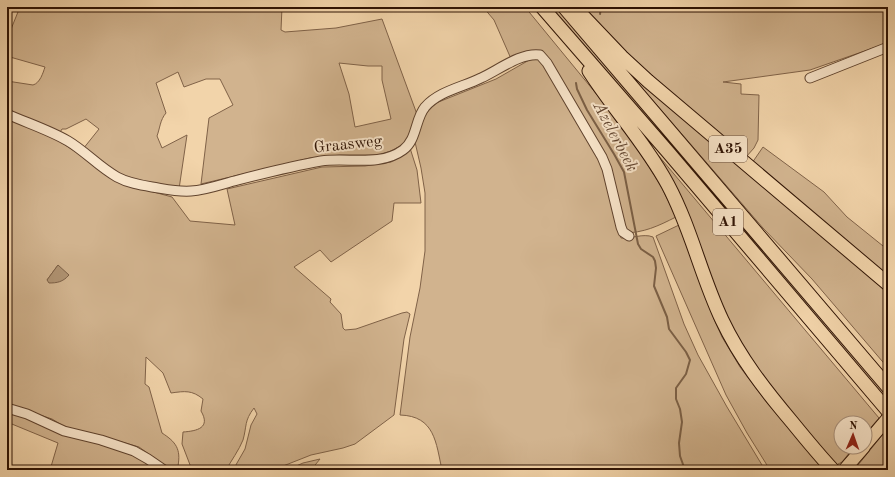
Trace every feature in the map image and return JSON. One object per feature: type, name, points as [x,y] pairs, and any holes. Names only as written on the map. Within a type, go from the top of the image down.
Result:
[{"type":"highway","name":"A1","points":[[542,7],[668,152],[888,411]]},
{"type":"highway","name":"A1","points":[[564,7],[888,387]]},
{"type":"highway","name":"A35","points":[[575,7],[622,57],[648,81],[888,284]]},
{"type":"highway","points":[[566,36],[604,95],[644,147],[668,186],[690,234],[711,295],[722,320],[748,366],[759,383],[833,470]]},
{"type":"main road","points":[[873,436],[888,418]]},
{"type":"main road","points":[[844,470],[856,455]]},
{"type":"street","points":[[810,78],[888,47]]},
{"type":"street","name":"Graasweg","points":[[7,114],[64,139],[110,172],[126,181],[177,191],[200,190],[321,161],[364,160],[384,158],[392,155],[404,149],[410,142],[424,109],[435,99],[451,90],[535,54],[540,55],[547,63],[602,157],[621,227],[623,232],[629,236]]},
{"type":"street","points":[[7,408],[27,414],[64,430],[134,451],[148,458],[164,470]]},
{"type":"shaded area","points":[[20,7],[282,7],[281,30],[285,32],[336,28],[382,19],[418,117],[404,144],[379,155],[341,155],[310,158],[201,184],[209,118],[233,105],[220,79],[206,79],[184,87],[178,72],[156,83],[166,113],[161,121],[157,136],[162,148],[187,135],[179,189],[132,180],[119,174],[83,149],[99,129],[86,119],[66,129],[62,129],[59,134],[7,112],[7,81],[33,85],[39,80],[45,67],[10,57],[7,58],[7,39]],"holes":[[[339,63],[382,66],[382,80],[391,119],[355,127],[349,94]]]},
{"type":"shaded area","points":[[483,7],[525,7],[621,124],[661,186],[676,217],[644,230],[623,233],[604,157],[543,53],[512,61],[494,20]]},
{"type":"shaded area","points":[[548,7],[558,7],[888,394],[888,408]]},
{"type":"shaded area","points":[[582,7],[888,7],[888,42],[810,70],[723,82],[741,84],[741,94],[759,95],[758,140],[754,148],[746,157],[626,54]]},
{"type":"shaded area","points":[[538,55],[601,161],[621,238],[641,236],[653,237],[684,324],[698,355],[765,470],[442,470],[435,441],[427,426],[420,420],[400,415],[410,337],[420,288],[425,251],[425,193],[415,142],[425,115],[436,103],[496,79]]},
{"type":"shaded area","points":[[618,60],[888,288],[888,368],[812,279],[763,228]]},
{"type":"shaded area","points":[[7,68],[9,72],[7,81]]},
{"type":"shaded area","points":[[616,105],[879,418],[873,425],[873,415],[833,415],[833,455],[848,455],[842,462],[838,464],[839,466],[829,461],[780,403],[733,337],[690,228]]},
{"type":"shaded area","points":[[7,117],[48,134],[128,185],[172,197],[190,221],[235,225],[227,189],[322,167],[365,166],[391,162],[404,155],[410,148],[417,170],[421,203],[394,203],[392,221],[331,262],[320,250],[294,267],[331,299],[330,302],[341,314],[343,328],[345,330],[356,329],[402,313],[407,312],[410,314],[404,339],[394,415],[355,444],[311,455],[273,470],[233,470],[245,449],[251,425],[257,414],[254,408],[247,420],[243,440],[226,470],[192,470],[182,444],[183,432],[193,431],[201,428],[203,425],[204,417],[201,411],[203,399],[188,392],[171,393],[163,373],[146,357],[145,384],[149,387],[162,433],[174,443],[178,450],[178,466],[170,469],[139,447],[65,427],[52,419],[7,404]],"holes":[[[58,265],[66,278],[47,280]]]},
{"type":"shaded area","points":[[763,147],[824,192],[847,217],[888,250],[888,277],[752,163]]},
{"type":"shaded area","points":[[679,225],[714,319],[722,337],[740,367],[767,403],[826,470],[770,470],[747,433],[726,395],[656,236]]},
{"type":"shaded area","points":[[58,265],[69,275],[60,282],[49,283],[47,280]]},
{"type":"shaded area","points":[[7,410],[131,452],[162,470],[50,470],[58,443],[7,422]]},
{"type":"shaded area","points":[[888,428],[888,470],[854,470],[866,455],[873,455],[873,447]]},
{"type":"shaded area","points":[[320,459],[311,470],[287,470],[303,463]]},
{"type":"waterway","name":"Azelerbeek","points":[[600,14],[601,7]]},
{"type":"waterway","name":"Azelerbeek","points":[[576,83],[577,89],[587,110],[624,172],[638,244],[641,249],[653,257],[655,261],[656,268],[654,286],[667,317],[669,329],[690,360],[686,374],[676,388],[676,399],[680,409],[682,422],[679,443],[680,456],[685,470]]}]
